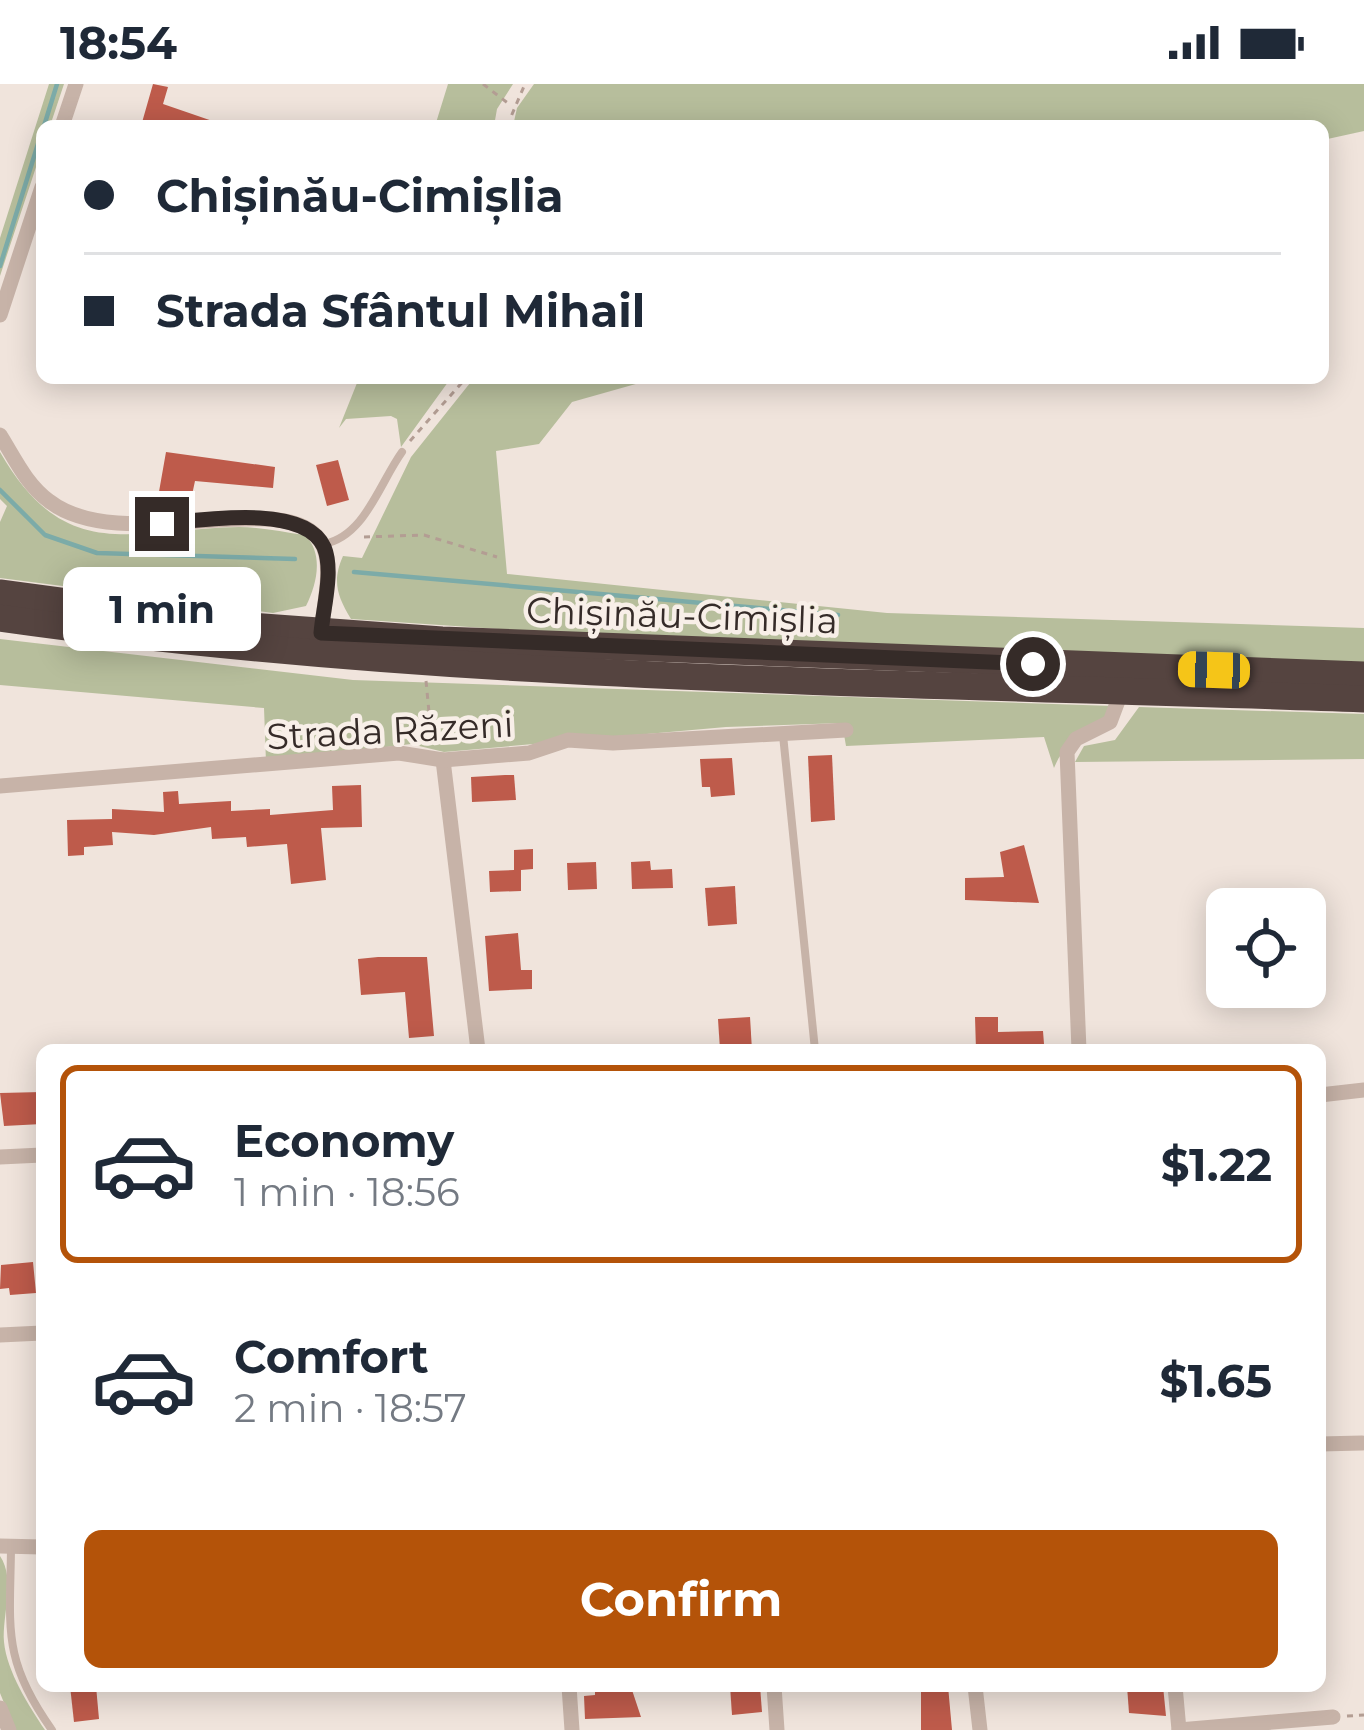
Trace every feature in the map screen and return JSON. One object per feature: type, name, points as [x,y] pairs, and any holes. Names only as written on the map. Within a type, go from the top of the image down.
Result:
[{"type":"highway","name":"Chișinău-Cimișlia","points":[[0,593],[321,633],[1364,675]]},
{"type":"highway","name":"Chișinău-Cimișlia","points":[[0,618],[147,639],[425,664],[1364,700]]},
{"type":"street","points":[[64,120],[76,84]]},
{"type":"street","points":[[0,315],[36,205]]},
{"type":"street","points":[[0,435],[28,483],[69,515],[129,528],[275,520],[297,523],[323,544],[327,570],[321,633]]},
{"type":"street","points":[[1079,1044],[1066,752],[1076,740],[1110,722],[1122,690]]},
{"type":"street","name":"Strada Răzeni","points":[[0,787],[399,753],[443,760],[529,753],[568,740],[614,743],[846,730]]},
{"type":"street","points":[[443,760],[477,1044]]},
{"type":"street","points":[[1326,1094],[1364,1090]]},
{"type":"street","points":[[0,1157],[36,1155]]},
{"type":"street","points":[[0,1335],[36,1333]]},
{"type":"street","points":[[1326,1444],[1361,1443]]},
{"type":"street","points":[[569,1692],[572,1730]]},
{"type":"street","points":[[774,1692],[777,1730]]},
{"type":"street","points":[[976,1692],[980,1730]]},
{"type":"street","points":[[1176,1692],[1179,1730],[1333,1717]]},
{"type":"street","points":[[0,1708],[9,1730]]},
{"type":"lane","points":[[323,544],[344,540],[402,452]]},
{"type":"lane","points":[[782,731],[813,1044]]},
{"type":"lane","points":[[6,1547],[8,1641],[31,1700],[52,1730]]},
{"type":"path","points":[[483,84],[511,105]]},
{"type":"path","points":[[507,120],[525,84]]},
{"type":"path","points":[[402,452],[461,384]]},
{"type":"path","points":[[344,540],[424,535],[496,557]]},
{"type":"path","points":[[425,664],[428,730],[443,760]]},
{"type":"green space","points":[[49,84],[64,84],[52,120],[38,120]]},
{"type":"green space","points":[[448,84],[513,84],[495,120],[437,120]]},
{"type":"green space","points":[[534,84],[1364,84],[1364,131],[1329,139],[1329,120],[514,120]]},
{"type":"green space","points":[[36,125],[36,167],[0,276],[0,238]]},
{"type":"green space","points":[[357,384],[447,384],[401,447],[397,419],[391,416],[346,419],[339,428]]},
{"type":"green space","points":[[469,384],[636,384],[572,402],[539,444],[496,451],[507,574],[887,613],[1364,628],[1364,664],[602,636],[351,619],[338,588],[343,556],[362,558],[411,457]]},
{"type":"green space","points":[[0,452],[25,488],[50,512],[76,526],[103,533],[239,527],[305,535],[315,551],[317,569],[306,606],[273,613],[0,578],[0,522],[7,506],[0,499]]},
{"type":"green space","points":[[0,639],[353,680],[1113,706],[1067,748],[1054,768],[1044,737],[846,746],[842,723],[726,727],[444,752],[411,744],[266,762],[264,708],[0,685]]},
{"type":"green space","points":[[1139,707],[1364,714],[1364,759],[1075,762],[1084,746],[1115,740]]},
{"type":"green space","points":[[0,1556],[8,1587],[4,1632],[9,1665],[45,1730],[15,1730],[0,1693]]},
{"type":"building","points":[[153,84],[168,87],[163,104],[210,120],[143,120]]},
{"type":"building","points":[[166,452],[275,467],[273,488],[195,481],[192,495],[181,493],[179,506],[157,503]]},
{"type":"building","points":[[338,460],[349,500],[327,506],[316,465]]},
{"type":"building","points":[[832,755],[835,820],[811,822],[808,756]]},
{"type":"building","points":[[732,758],[735,795],[711,797],[710,787],[702,787],[700,759]]},
{"type":"building","points":[[514,775],[516,800],[472,802],[471,777]]},
{"type":"building","points":[[361,785],[362,827],[321,828],[326,880],[291,884],[287,844],[247,847],[246,837],[212,839],[211,827],[154,835],[112,832],[113,845],[84,847],[84,855],[68,856],[67,820],[112,819],[112,809],[164,812],[163,792],[178,791],[179,804],[231,801],[231,811],[270,809],[270,815],[333,810],[332,786]]},
{"type":"building","points":[[1024,845],[1039,903],[965,900],[965,878],[1004,877],[1000,852]]},
{"type":"building","points":[[533,849],[533,869],[521,870],[521,891],[490,892],[489,871],[514,870],[514,850]]},
{"type":"building","points":[[650,861],[651,870],[672,869],[673,888],[632,889],[631,862]]},
{"type":"building","points":[[596,862],[597,889],[568,890],[567,863]]},
{"type":"building","points":[[735,886],[737,924],[708,926],[705,888]]},
{"type":"building","points":[[518,933],[521,970],[532,970],[532,989],[489,991],[485,936]]},
{"type":"building","points":[[427,957],[434,1036],[409,1038],[405,992],[361,995],[358,959]]},
{"type":"building","points":[[750,1017],[752,1044],[720,1044],[718,1019]]},
{"type":"building","points":[[975,1017],[998,1017],[998,1032],[1043,1031],[1044,1044],[976,1044]]},
{"type":"building","points":[[36,1092],[36,1124],[4,1126],[0,1093]]},
{"type":"building","points":[[33,1262],[36,1293],[10,1295],[9,1288],[0,1289],[1,1265]]},
{"type":"building","points":[[71,1692],[97,1692],[99,1719],[74,1722]]},
{"type":"building","points":[[633,1692],[641,1717],[585,1719],[584,1696]]},
{"type":"building","points":[[730,1692],[760,1692],[762,1712],[732,1715]]},
{"type":"building","points":[[921,1692],[949,1692],[952,1730],[921,1730]]},
{"type":"building","points":[[1127,1692],[1164,1692],[1166,1716],[1129,1713]]},
{"type":"waterway","points":[[46,120],[57,84]]},
{"type":"waterway","points":[[0,266],[36,150]]},
{"type":"waterway","points":[[0,490],[45,535],[97,553],[295,559]]},
{"type":"waterway","points":[[354,572],[838,615]]},
{"type":"route","points":[[162,524],[253,518],[297,523],[311,530],[323,544],[326,558],[321,633],[1033,664]]}]
